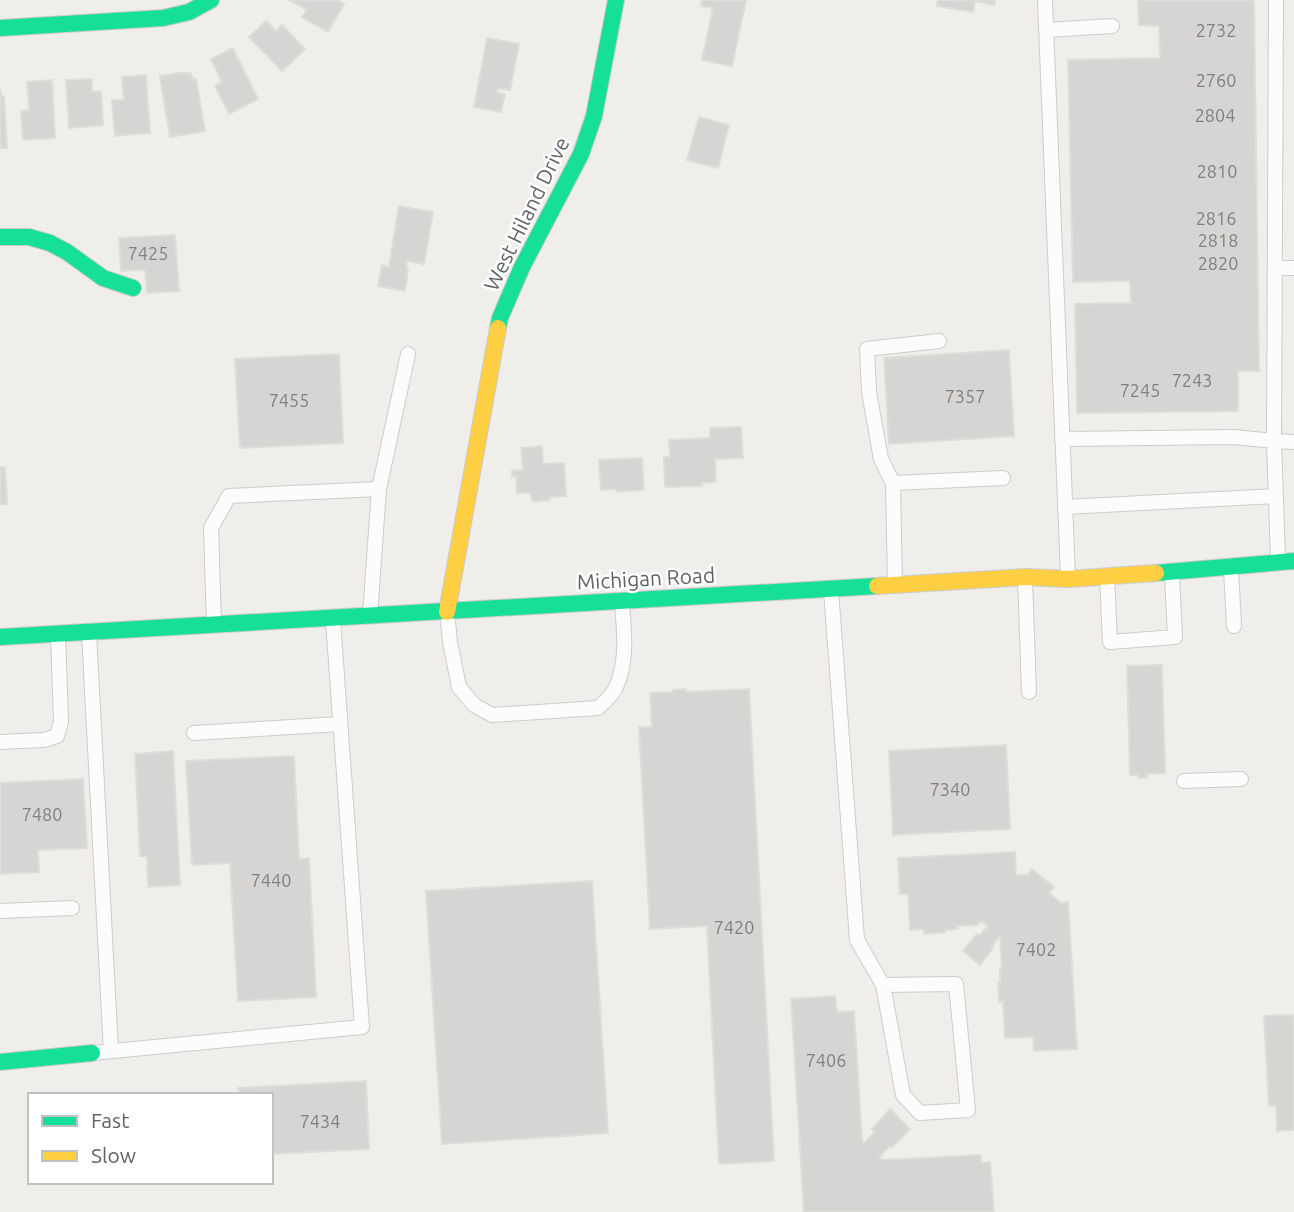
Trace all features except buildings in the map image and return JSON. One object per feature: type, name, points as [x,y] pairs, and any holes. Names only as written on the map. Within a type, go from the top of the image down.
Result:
[{"type":"main road","points":[[0,28],[163,19],[189,12],[211,0]]},
{"type":"main road","name":"West Hiland Drive","points":[[447,612],[500,318],[522,267],[582,154],[593,116],[616,0]]},
{"type":"main road","points":[[0,237],[29,237],[50,243],[103,278],[133,288]]},
{"type":"main road","name":"Michigan Road","points":[[0,637],[895,585],[1025,578],[1068,579],[1286,561]]},
{"type":"main road","points":[[0,1062],[92,1053]]},
{"type":"lane","points":[[1045,0],[1068,579]]},
{"type":"lane","points":[[1276,0],[1274,441],[1275,496],[1286,561]]},
{"type":"lane","points":[[1046,30],[1112,26]]},
{"type":"lane","points":[[1275,268],[1294,268]]},
{"type":"lane","points":[[895,585],[894,483],[881,459],[870,392],[867,349],[939,341]]},
{"type":"lane","points":[[370,616],[379,489],[408,354]]},
{"type":"lane","points":[[1062,439],[1234,437],[1294,442]]},
{"type":"lane","points":[[894,483],[1003,478]]},
{"type":"lane","points":[[214,625],[211,528],[229,496],[379,489]]},
{"type":"lane","points":[[1065,507],[1275,496]]},
{"type":"lane","points":[[1231,567],[1234,626]]},
{"type":"lane","points":[[1107,576],[1110,642],[1175,637],[1171,571]]},
{"type":"lane","points":[[1025,578],[1029,692]]},
{"type":"lane","points":[[831,589],[858,940],[883,985],[903,1095],[920,1113],[968,1110],[956,984],[883,985]]},
{"type":"lane","points":[[447,612],[459,687],[474,705],[492,715],[598,708],[616,689],[623,666],[621,601]]},
{"type":"lane","points":[[92,1053],[362,1027],[333,618]]},
{"type":"lane","points":[[89,632],[111,1051]]},
{"type":"lane","points":[[0,742],[44,740],[57,736],[61,722],[58,634]]},
{"type":"lane","points":[[194,733],[340,724]]},
{"type":"lane","points":[[1184,780],[1241,779]]},
{"type":"lane","points":[[0,911],[72,908]]},
{"type":"traffic: fast","points":[[0,28],[163,18],[189,12],[211,0]]},
{"type":"traffic: fast","points":[[498,328],[522,267],[581,154],[594,116],[616,0]]},
{"type":"traffic: fast","points":[[0,237],[29,237],[50,243],[103,278],[133,288]]},
{"type":"traffic: fast","points":[[1156,573],[1294,561]]},
{"type":"traffic: fast","points":[[0,637],[877,586]]},
{"type":"traffic: fast","points":[[0,1062],[92,1053]]},
{"type":"traffic: slow","points":[[447,612],[498,328]]},
{"type":"traffic: slow","points":[[877,586],[1025,577],[1068,579],[1156,573]]}]
